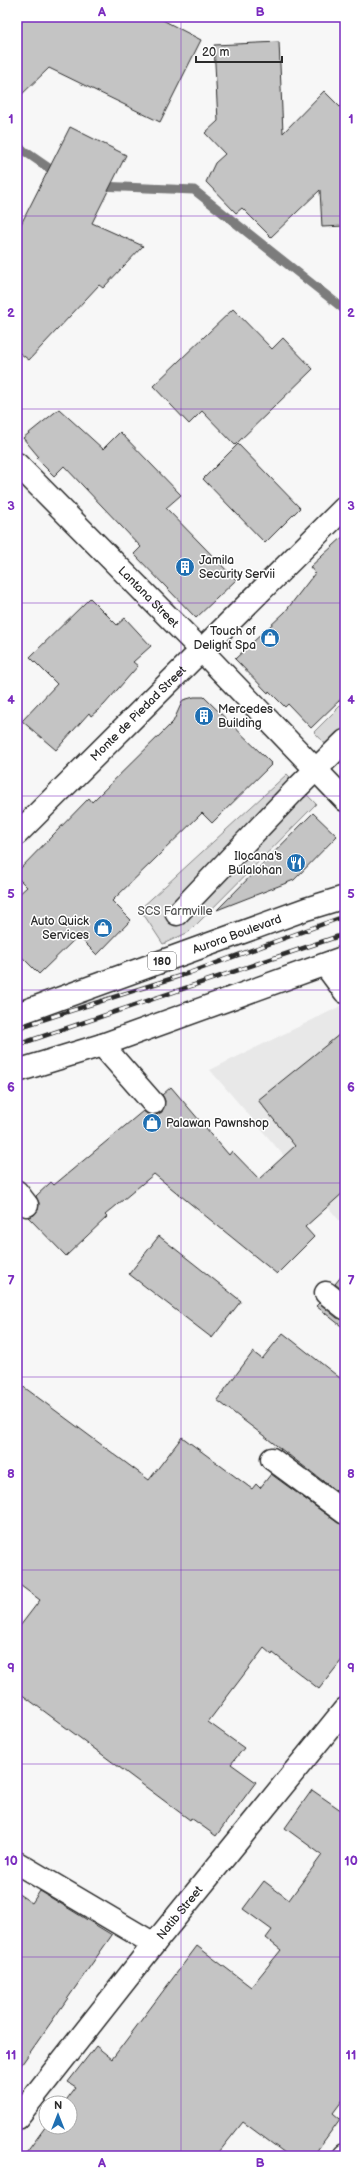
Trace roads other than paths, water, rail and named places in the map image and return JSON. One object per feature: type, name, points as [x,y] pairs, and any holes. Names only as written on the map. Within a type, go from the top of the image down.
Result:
[{"type":"street","name":"Lantana Street","points":[[17,464],[202,651],[345,800]]},
{"type":"street","name":"Monte de Piedad Street","points":[[17,834],[345,507]]},
{"type":"street","points":[[177,914],[296,789],[317,771],[345,741]]},
{"type":"street","points":[[306,909],[345,889]]},
{"type":"street","name":"Aurora Boulevard","points":[[17,1014],[306,909],[345,897]]},
{"type":"street","points":[[17,1071],[102,1045],[345,957]]},
{"type":"street","points":[[325,965],[345,992]]},
{"type":"street","points":[[102,1045],[153,1103]]},
{"type":"street","points":[[326,1294],[345,1308]]},
{"type":"street","points":[[272,1459],[345,1513]]},
{"type":"street","name":"Natib Street","points":[[17,2118],[154,1944],[345,1709]]},
{"type":"street","points":[[17,1864],[154,1944]]},
{"type":"waterway","points":[[17,146],[59,175]]},
{"type":"waterway","points":[[99,186],[194,190],[345,310]]},
{"type":"railway","points":[[17,1028],[189,973],[345,916]]},
{"type":"railway","points":[[17,1045],[345,934]]},
{"type":"place","name":"Jamila Security Servii","points":[[185,567]]},
{"type":"place","name":"Touch of Delight Spa","points":[[270,638]]},
{"type":"place","name":"Mercedes Building","points":[[204,716]]},
{"type":"place","name":"Ilocana's Bulalohan","points":[[296,863]]},
{"type":"place","name":"Auto Quick Services","points":[[103,928]]},
{"type":"place","name":"Palawan Pawnshop","points":[[152,1123]]},
{"type":"park label","name":"SCS Farmville","points":[[175,911]]}]
